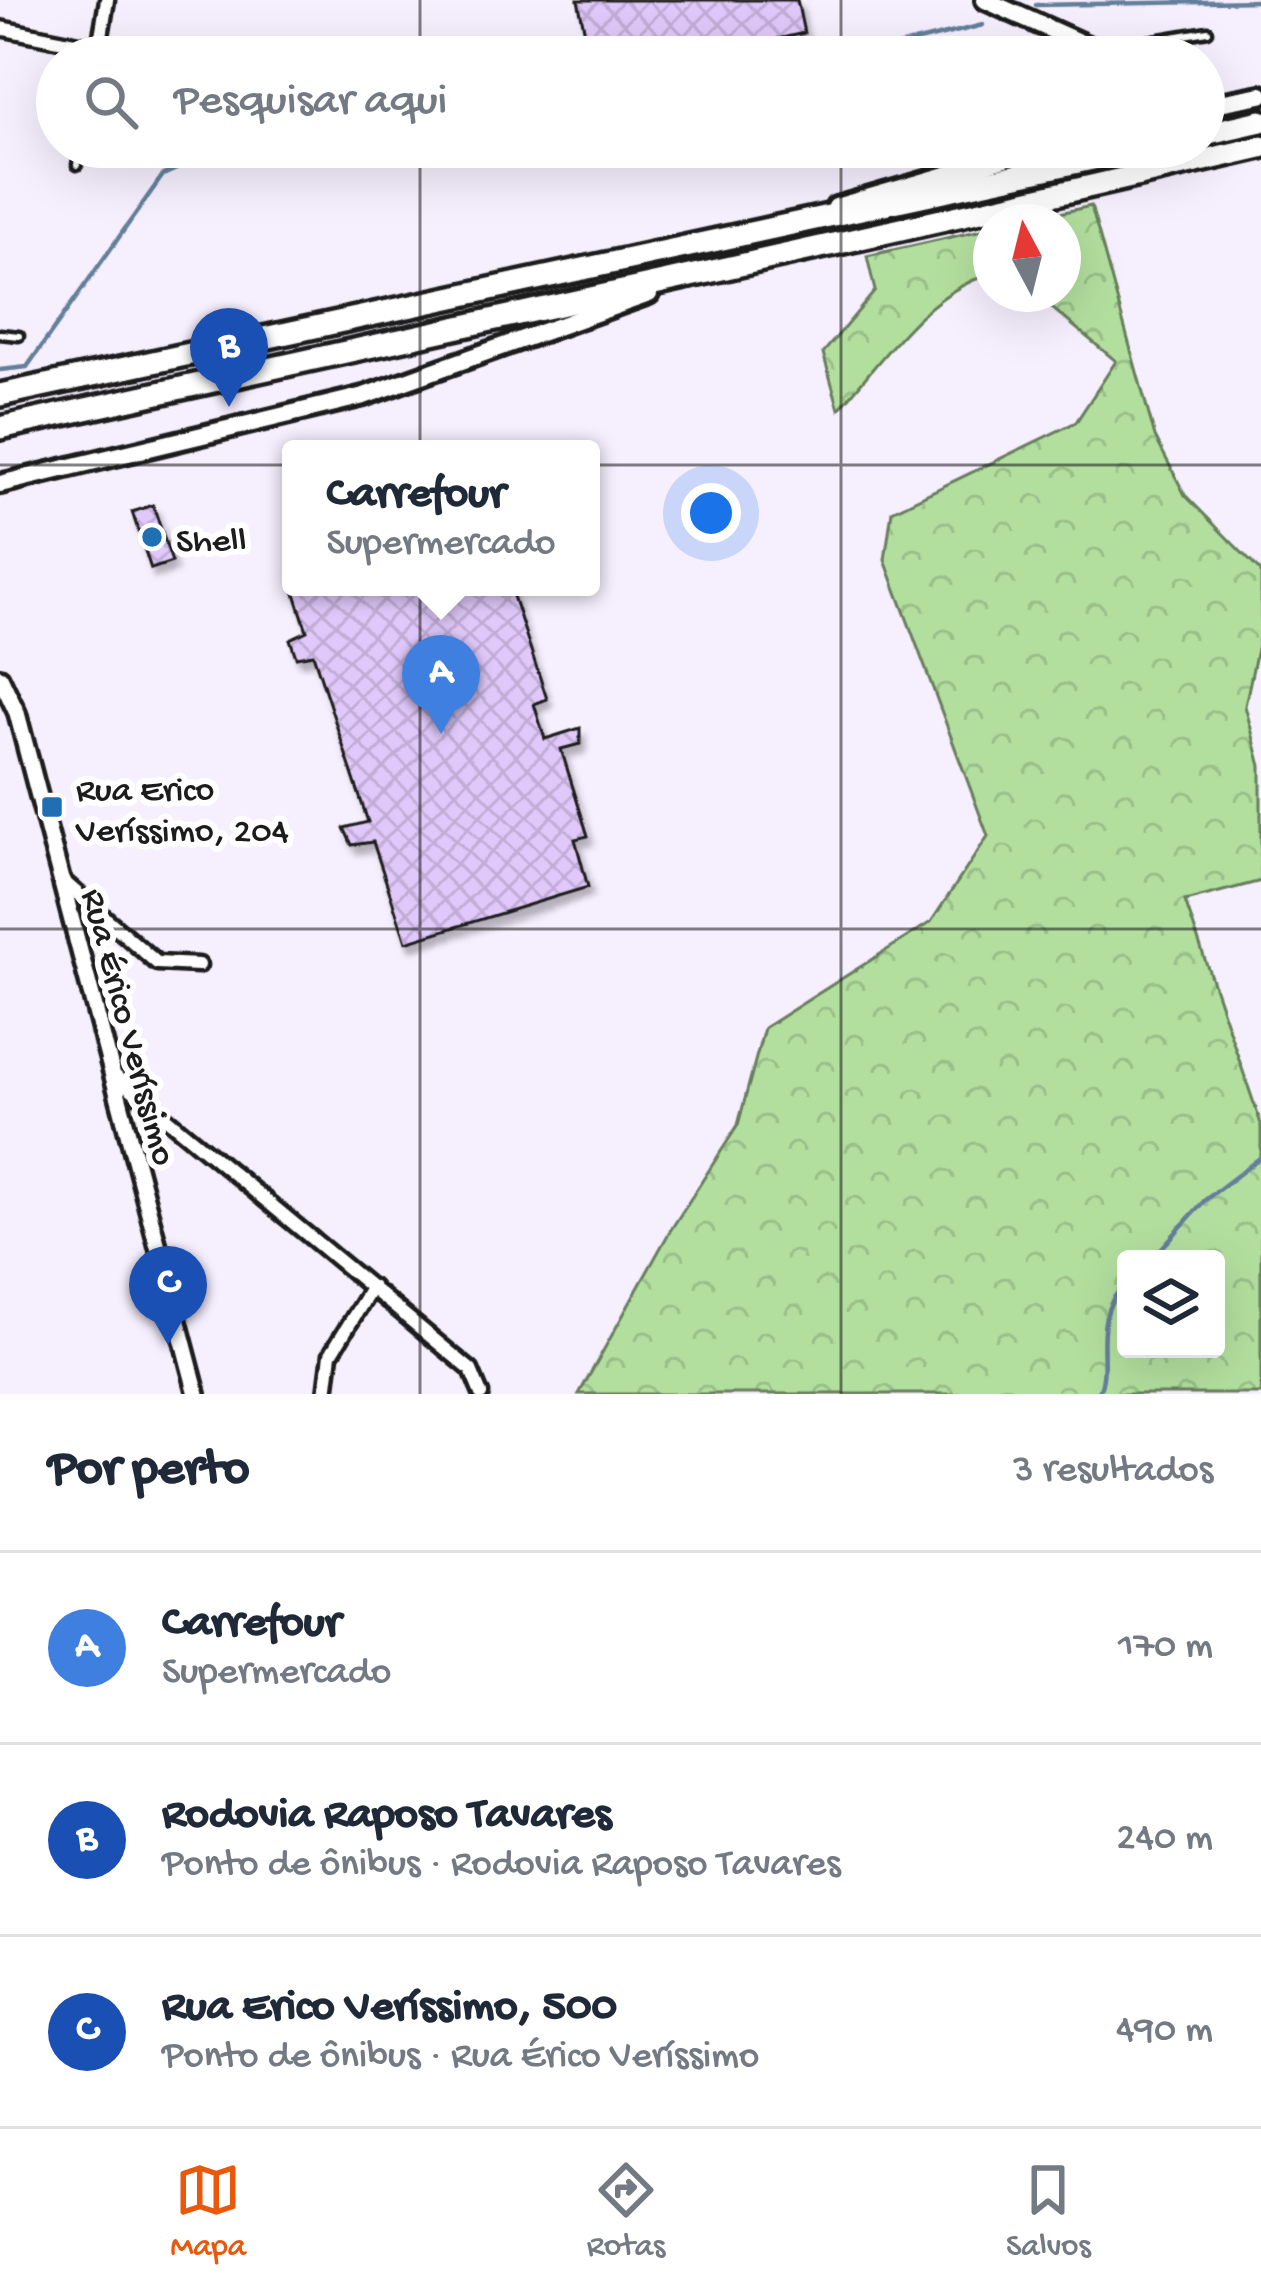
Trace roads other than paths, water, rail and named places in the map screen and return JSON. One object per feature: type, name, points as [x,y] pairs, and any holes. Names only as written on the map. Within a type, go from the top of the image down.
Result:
[{"type":"highway","points":[[1225,129],[1261,121]]},
{"type":"highway","points":[[1225,155],[1261,147]]},
{"type":"highway","points":[[1,395],[1054,168]]},
{"type":"highway","points":[[0,428],[536,309],[696,279],[1171,168]]},
{"type":"main road","points":[[985,0],[1066,36]]},
{"type":"main road","points":[[1225,100],[1261,95]]},
{"type":"main road","points":[[776,230],[863,196],[965,168]]},
{"type":"main road","points":[[0,484],[382,391],[546,327],[696,279]]},
{"type":"street","points":[[101,36],[107,0]]},
{"type":"street","points":[[0,28],[36,37]]},
{"type":"street","name":"Rua Érico Veríssimo","points":[[0,677],[17,713],[197,1394]]},
{"type":"street","points":[[62,880],[157,963],[199,965]]},
{"type":"street","points":[[113,1074],[471,1370],[481,1394]]},
{"type":"street","points":[[326,1394],[331,1354],[372,1287]]},
{"type":"lane","points":[[1178,36],[1208,31]]},
{"type":"lane","points":[[0,334],[20,336]]},
{"type":"waterway","points":[[1036,5],[1261,1]]},
{"type":"waterway","points":[[939,36],[983,25]]},
{"type":"waterway","points":[[0,370],[27,367],[163,175],[178,168]]},
{"type":"waterway","points":[[1160,1250],[1205,1200],[1261,1157]]},
{"type":"waterway","points":[[1098,1394],[1104,1369],[1104,1326],[1117,1294]]},
{"type":"place","name":"Rodovia Raposo Tavares","points":[[229,407]]},
{"type":"place","name":"Shell","points":[[152,537]]},
{"type":"place","name":"Carrefour","points":[[441,734]]},
{"type":"place","name":"Rua Erico Veríssimo, 204","points":[[52,807]]},
{"type":"place","name":"Rua Erico Veríssimo, 500","points":[[168,1345]]}]
